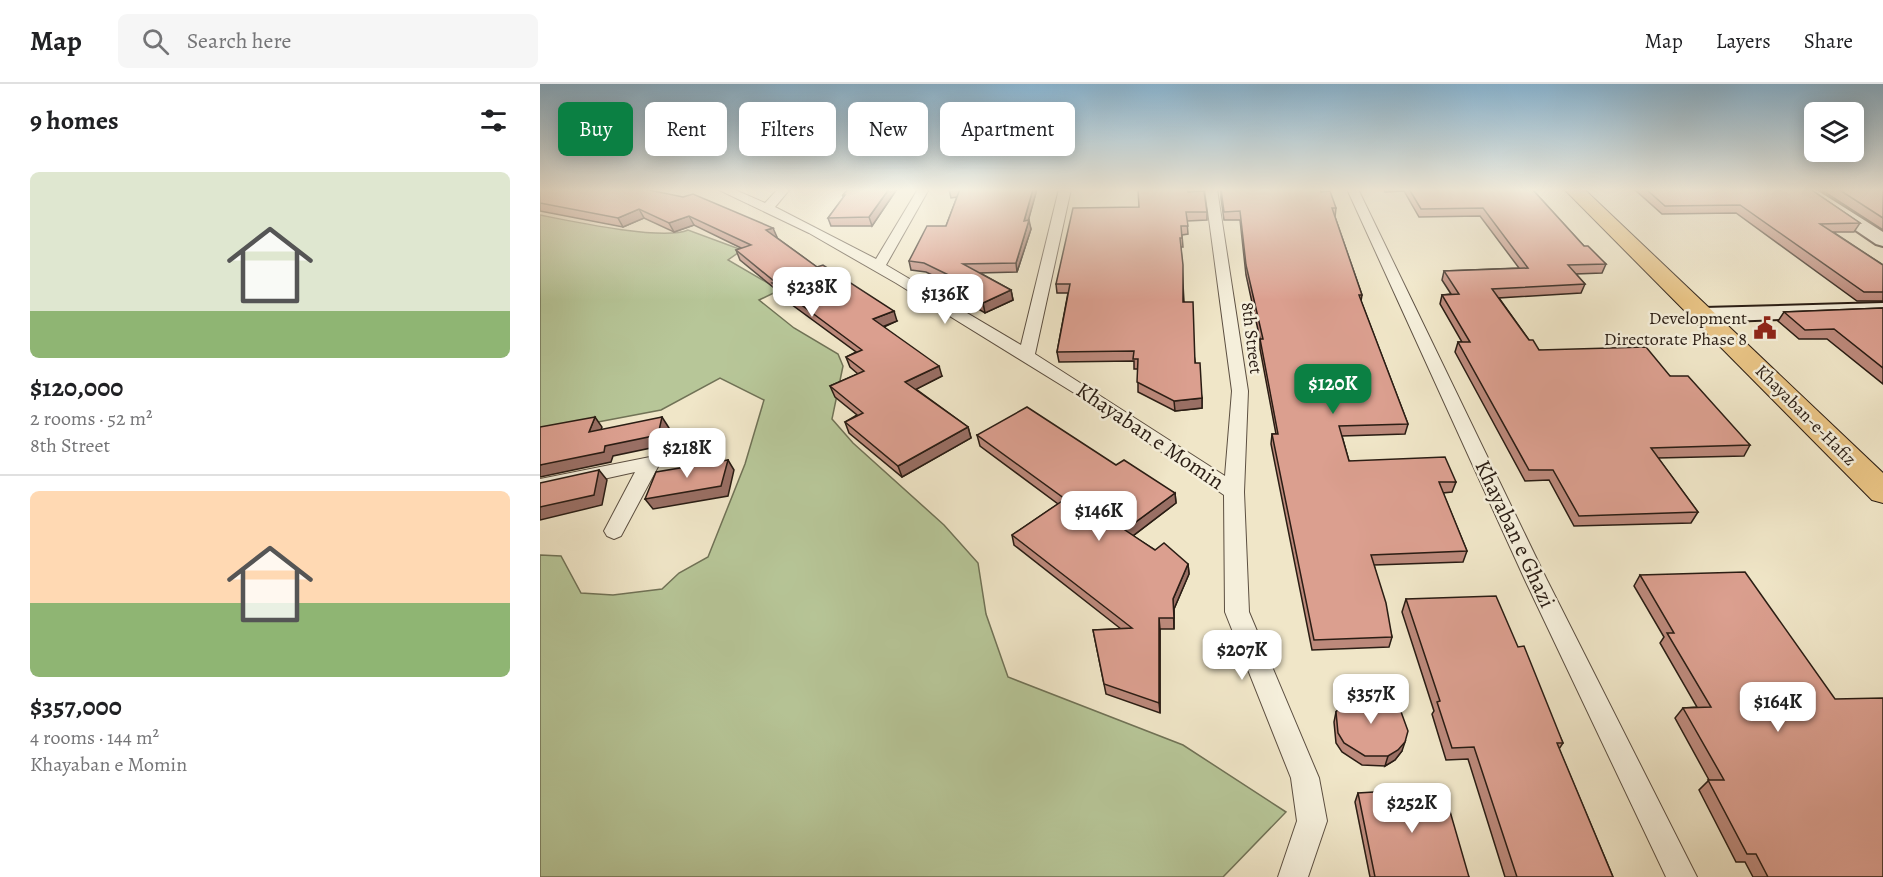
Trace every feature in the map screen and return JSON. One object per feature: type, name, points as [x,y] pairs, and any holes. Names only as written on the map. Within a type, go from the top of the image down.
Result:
[{"type":"main road","name":"Khayaban-e-Hafiz","points":[[1615,226],[1714,314]]},
{"type":"main road","name":"Khayaban-e-Hafiz","points":[[1625,226],[1714,314],[1883,492]]},
{"type":"main road","points":[[1861,226],[1883,240]]},
{"type":"main road","points":[[1714,314],[1883,309]]},
{"type":"main road","points":[[1714,314],[1883,467]]},
{"type":"street","name":"Khayaban e Momin","points":[[804,226],[879,266],[1027,355],[1234,492],[1237,612],[1305,778],[1312,821],[1296,875]]},
{"type":"street","points":[[879,266],[902,226]]},
{"type":"street","points":[[1027,355],[1057,226]]},
{"type":"street","name":"8th Street","points":[[1216,226],[1240,391],[1234,492]]},
{"type":"street","name":"Khayaban e Ghazi","points":[[1369,226],[1536,580],[1682,877]]},
{"type":"street","points":[[540,486],[650,463],[614,531]]},
{"type":"green space","points":[[540,226],[599,226],[659,233],[688,230],[742,250],[728,260],[780,290],[759,300],[794,328],[838,354],[843,366],[832,419],[853,443],[944,525],[978,563],[986,614],[1008,677],[1183,745],[1286,812],[1223,877],[540,877],[540,555],[561,556],[581,593],[613,595],[662,589],[679,573],[708,557],[745,464],[764,400],[720,378],[661,410],[540,433]]},
{"type":"building","points":[[710,226],[768,226],[773,228],[766,230],[817,267],[823,265],[894,311],[873,319],[939,366],[905,382],[968,427],[898,466],[845,422],[863,413],[830,386],[864,371],[846,357],[862,350],[772,283],[775,282],[736,250],[751,245]]},
{"type":"building","points":[[927,226],[1027,226],[1016,263],[963,264],[1011,290],[983,303],[954,286],[963,282],[924,263],[909,261]]},
{"type":"building","points":[[1069,226],[1181,226],[1183,302],[1193,302],[1195,363],[1200,363],[1202,398],[1174,401],[1137,382],[1138,359],[1133,359],[1134,351],[1057,352],[1070,284],[1056,284]]},
{"type":"building","points":[[1242,226],[1338,226],[1362,295],[1359,295],[1408,424],[1339,426],[1349,461],[1445,457],[1456,482],[1439,482],[1467,551],[1371,555],[1386,603],[1392,637],[1314,640],[1272,434],[1278,434],[1260,339],[1263,339],[1246,265]]},
{"type":"building","points":[[1497,226],[1566,226],[1584,246],[1588,246],[1606,264],[1568,265],[1585,284],[1492,289],[1529,340],[1533,340],[1539,350],[1646,347],[1670,376],[1688,376],[1750,445],[1651,448],[1698,512],[1579,516],[1553,470],[1529,470],[1458,342],[1470,342],[1442,295],[1459,294],[1444,271],[1528,268]]},
{"type":"building","points":[[1770,226],[1823,226],[1883,265],[1883,292],[1864,292]]},
{"type":"building","points":[[1883,308],[1883,368],[1834,329],[1805,330],[1784,312]]},
{"type":"building","points":[[1027,407],[1116,465],[1124,460],[1175,493],[1125,530],[1155,550],[1164,543],[1188,564],[1173,599],[1174,618],[1159,618],[1159,703],[1104,684],[1093,630],[1132,628],[1012,535],[1065,499],[977,435]]},
{"type":"building","points":[[595,417],[589,432],[662,417],[658,435],[605,446],[604,452],[540,465],[540,427]]},
{"type":"building","points":[[728,460],[721,486],[645,499],[656,472]]},
{"type":"building","points":[[599,470],[594,495],[540,507],[540,483]]},
{"type":"building","points":[[1745,572],[1835,699],[1883,698],[1883,877],[1768,877],[1756,854],[1747,854],[1708,780],[1724,780],[1683,708],[1711,707],[1667,633],[1674,633],[1640,575]]},
{"type":"building","points":[[1496,596],[1518,647],[1524,646],[1563,743],[1557,743],[1613,877],[1517,877],[1474,747],[1452,748],[1437,702],[1440,701],[1406,599]]},
{"type":"building","points":[[1357,692],[1380,694],[1400,709],[1408,731],[1405,742],[1388,756],[1365,756],[1344,743],[1338,733],[1336,712],[1347,696]]},
{"type":"building","points":[[1441,788],[1447,801],[1469,877],[1375,877],[1358,793]]},
{"type":"place","name":"Development Directorate Phase 8","points":[[1765,328]]}]
